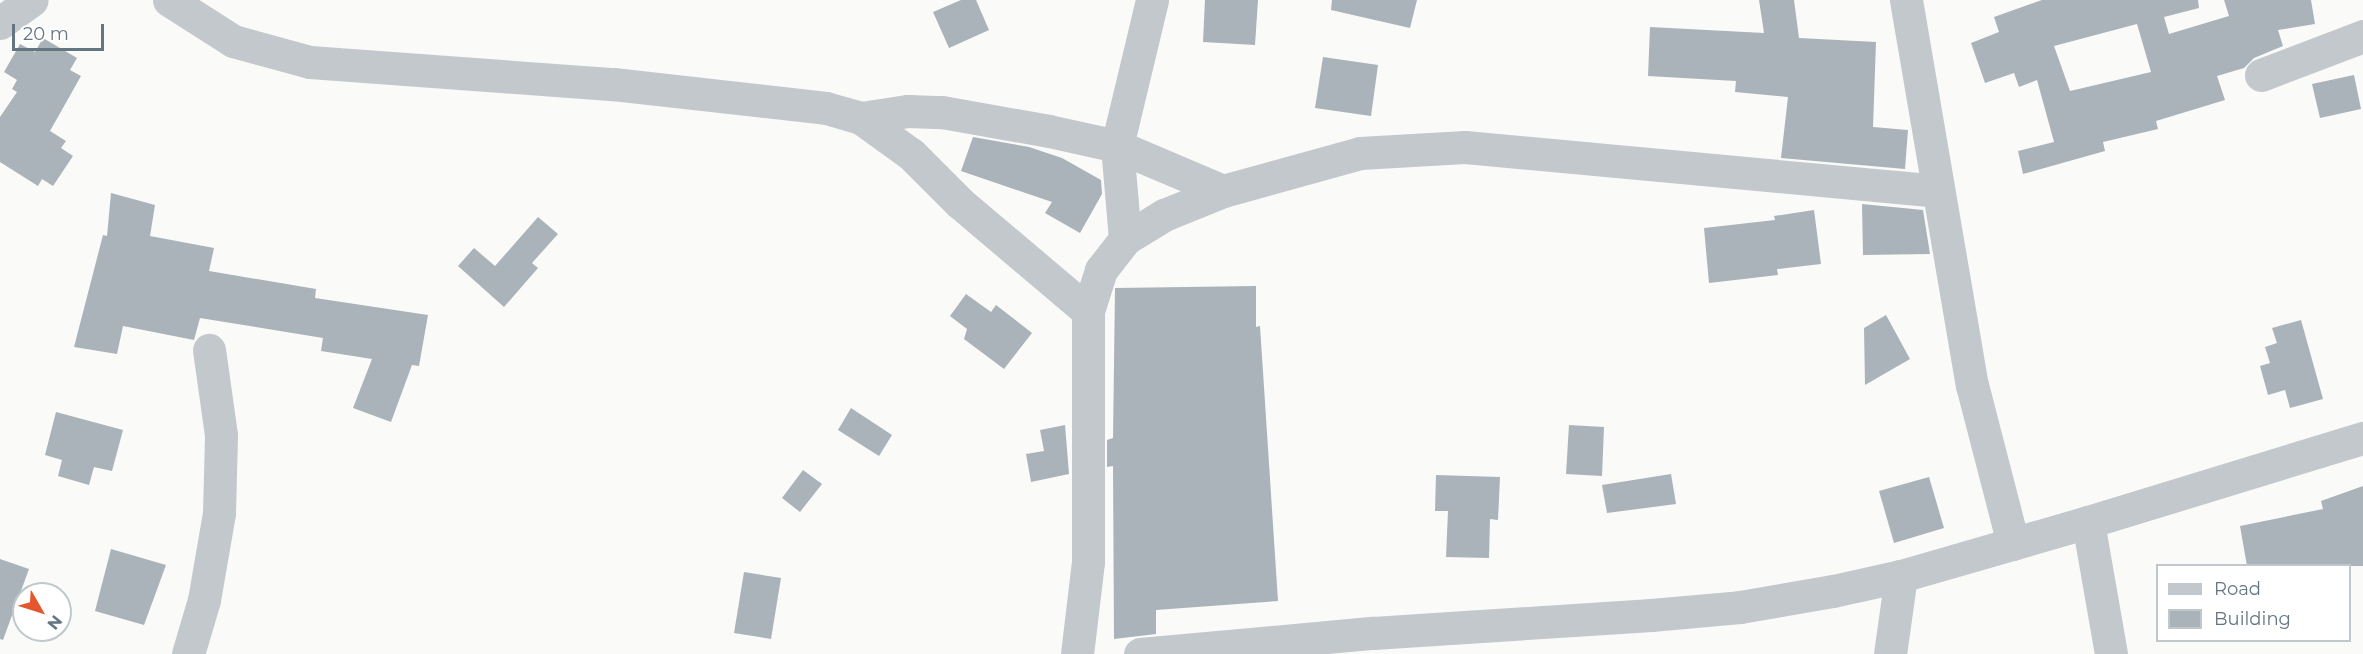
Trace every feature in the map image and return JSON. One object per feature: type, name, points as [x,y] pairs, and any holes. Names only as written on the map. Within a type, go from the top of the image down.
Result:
[{"type":"street","points":[[0,23],[32,0]]},
{"type":"street","points":[[169,0],[233,41],[310,62],[613,84],[826,108],[861,118],[911,154],[960,203],[1088,311]]},
{"type":"street","points":[[1125,239],[1117,146],[1152,0]]},
{"type":"street","points":[[1906,0],[1972,385],[2013,544]]},
{"type":"street","points":[[2261,75],[2363,36]]},
{"type":"street","points":[[861,118],[908,111],[942,112],[1117,146],[1223,191]]},
{"type":"street","points":[[1077,654],[1088,562],[1088,311],[1101,270],[1125,239],[1164,215],[1223,191],[1360,153],[1465,147],[1937,191]]},
{"type":"street","points":[[188,654],[204,600],[219,513],[221,435],[209,350]]},
{"type":"street","points":[[1140,654],[1238,650],[1740,607],[1901,576],[2363,438]]},
{"type":"street","points":[[2088,522],[2111,654]]},
{"type":"street","points":[[1890,654],[1901,576]]},
{"type":"building","points":[[961,0],[976,0],[989,30],[949,48],[933,12]]},
{"type":"building","points":[[1205,0],[1258,0],[1255,45],[1203,42]]},
{"type":"building","points":[[1332,0],[1417,0],[1410,28],[1331,10]]},
{"type":"building","points":[[1759,0],[1794,0],[1799,38],[1876,42],[1873,127],[1908,130],[1905,169],[1781,158],[1788,97],[1735,92],[1736,81],[1648,76],[1650,27],[1764,33]]},
{"type":"building","points":[[2042,0],[2198,0],[2199,8],[2164,17],[2169,34],[2229,16],[2224,0],[2311,0],[2315,24],[2278,30],[2283,46],[2254,58],[2244,68],[2217,76],[2225,100],[2156,121],[2158,129],[2103,142],[2105,151],[2023,174],[2018,151],[2054,142],[2037,80],[2019,87],[2014,73],[1985,83],[1971,43],[1999,32],[1994,17]],"holes":[[[2137,24],[2151,72],[2070,91],[2054,46]]]},
{"type":"building","points":[[43,38],[77,58],[70,70],[81,76],[50,131],[66,141],[61,148],[73,156],[53,186],[42,179],[38,186],[0,162],[0,117],[17,92],[12,89],[17,80],[4,72],[20,44],[35,52]]},
{"type":"building","points":[[1323,57],[1378,65],[1371,116],[1315,108]]},
{"type":"building","points":[[2354,75],[2361,109],[2320,118],[2312,84]]},
{"type":"building","points":[[973,137],[1029,147],[1062,158],[1101,180],[1102,194],[1080,233],[1045,213],[1052,202],[961,171]]},
{"type":"building","points":[[111,193],[155,205],[150,236],[214,248],[209,271],[316,289],[315,298],[428,315],[419,366],[412,365],[391,422],[353,408],[372,359],[321,351],[323,338],[200,318],[194,340],[123,326],[117,354],[74,347],[103,235],[107,236]]},
{"type":"building","points":[[1862,204],[1923,210],[1930,254],[1863,255]]},
{"type":"building","points":[[1814,210],[1821,264],[1777,269],[1778,275],[1709,283],[1704,228],[1775,220],[1774,216]]},
{"type":"building","points":[[538,217],[558,234],[532,263],[538,268],[504,307],[458,266],[474,248],[495,266]]},
{"type":"building","points":[[1256,286],[1256,327],[1260,326],[1278,601],[1156,610],[1156,634],[1114,639],[1113,466],[1107,467],[1107,440],[1113,438],[1115,288]]},
{"type":"building","points":[[966,294],[991,312],[996,305],[1032,333],[1004,369],[964,339],[967,329],[950,316]]},
{"type":"building","points":[[1886,315],[1910,359],[1865,385],[1864,328]]},
{"type":"building","points":[[2301,320],[2323,399],[2290,408],[2285,390],[2268,395],[2260,366],[2270,363],[2265,347],[2277,343],[2272,328]]},
{"type":"building","points":[[851,408],[892,435],[879,456],[838,430]]},
{"type":"building","points":[[56,412],[123,430],[112,471],[94,467],[89,485],[58,476],[62,460],[45,455]]},
{"type":"building","points":[[1065,425],[1069,474],[1031,482],[1026,454],[1044,451],[1040,430]]},
{"type":"building","points":[[1569,425],[1604,427],[1602,476],[1566,474]]},
{"type":"building","points":[[803,470],[822,484],[800,512],[782,498]]},
{"type":"building","points":[[1671,474],[1676,504],[1607,513],[1602,485]]},
{"type":"building","points":[[1436,475],[1500,477],[1498,520],[1490,519],[1489,558],[1446,557],[1448,511],[1435,511]]},
{"type":"building","points":[[1929,477],[1944,528],[1894,543],[1879,491]]},
{"type":"building","points":[[2363,486],[2363,566],[2247,564],[2240,526],[2323,509],[2321,501]]},
{"type":"building","points":[[111,549],[166,565],[144,625],[95,611]]},
{"type":"building","points":[[0,559],[29,569],[24,582],[12,582],[12,615],[3,640],[0,639]]},
{"type":"building","points":[[744,572],[781,578],[771,639],[734,633]]}]
